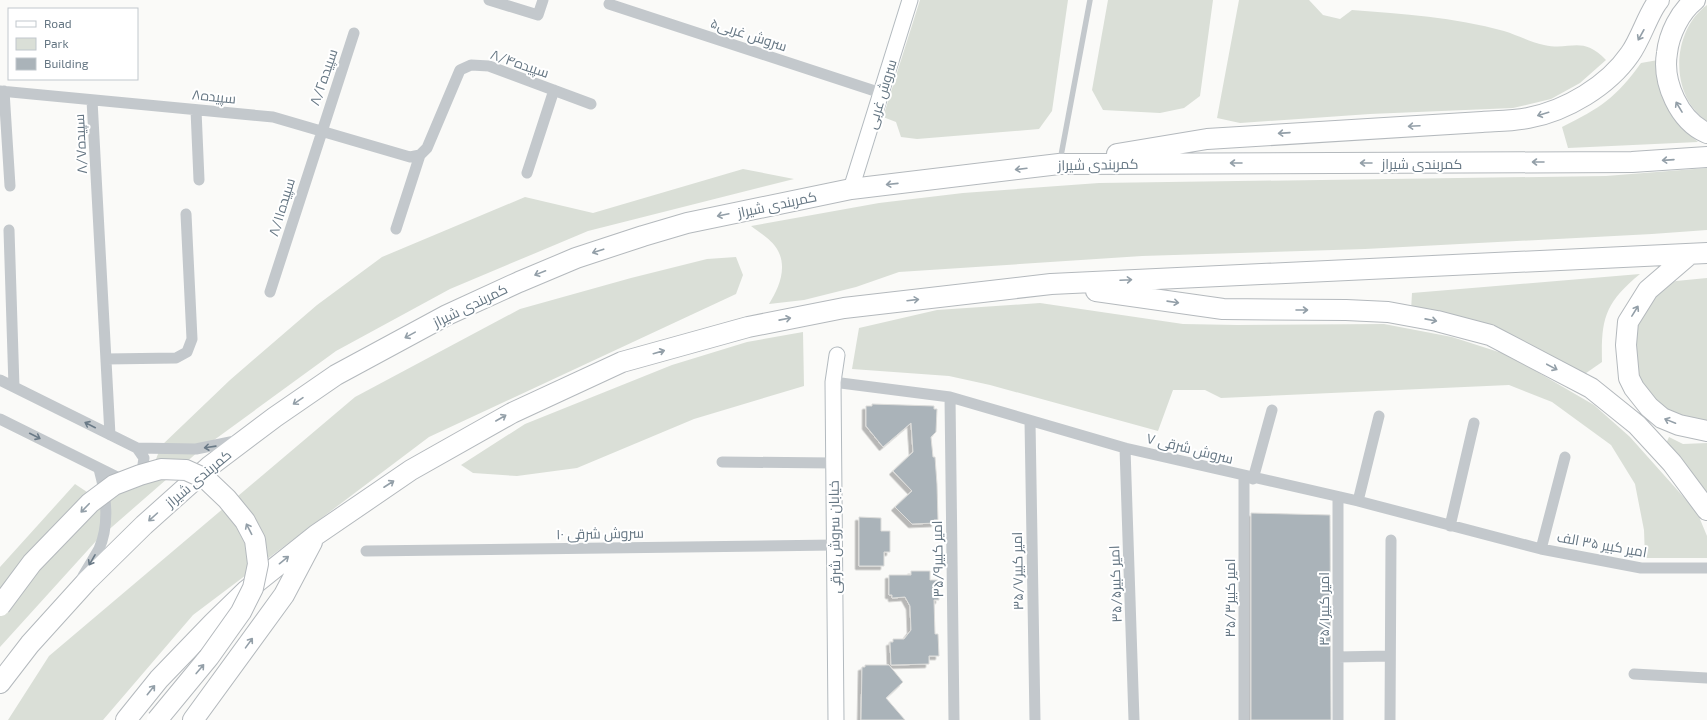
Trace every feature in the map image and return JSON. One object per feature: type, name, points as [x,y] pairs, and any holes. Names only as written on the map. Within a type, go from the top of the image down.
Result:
[{"type":"highway","points":[[1059,164],[1207,139],[1528,118],[1548,112],[1582,98],[1608,78],[1630,55],[1659,0]]},
{"type":"highway","points":[[1695,0],[1688,6],[1675,27],[1666,53],[1668,82],[1679,108],[1698,129],[1707,133]]},
{"type":"highway","name":"کمربندی شیراز","points":[[0,683],[30,644],[70,600],[144,525],[210,466],[336,375],[447,315],[526,279],[576,258],[688,223],[851,188],[1059,164],[1624,162],[1707,157]]},
{"type":"highway","points":[[126,720],[159,679],[198,638],[248,590],[316,535],[411,470],[512,412],[622,362],[748,326],[844,308],[1051,284],[1698,253]]},
{"type":"highway","points":[[1698,253],[1648,290],[1628,322],[1626,346],[1632,383],[1634,388],[1649,407],[1662,418],[1679,425],[1707,431]]},
{"type":"highway","points":[[1051,284],[1223,309],[1346,310],[1388,312],[1437,321],[1490,336],[1591,388],[1631,421],[1672,463],[1707,510]]},
{"type":"highway","points":[[0,606],[32,564],[90,503],[114,485],[161,469],[186,470],[206,479],[227,499],[245,521],[255,540],[258,564],[257,570],[253,588],[241,612],[209,657],[157,720]]},
{"type":"highway","points":[[193,720],[284,595],[316,535]]},
{"type":"street","points":[[489,0],[538,15],[543,0]]},
{"type":"street","name":"سروش غربی","points":[[851,188],[910,0]]},
{"type":"street","name":"سروش غربی۵","points":[[609,4],[881,92]]},
{"type":"street","name":"سپیده۸/۲","points":[[321,131],[354,33]]},
{"type":"street","name":"سپیده۸/۴","points":[[396,229],[420,155],[427,148],[460,70],[472,64],[489,66],[591,104]]},
{"type":"street","points":[[527,173],[554,90]]},
{"type":"street","points":[[2,91],[10,186]]},
{"type":"street","name":"سپیده۸","points":[[2,91],[273,117],[410,157],[420,155]]},
{"type":"street","name":"سپیده۸/۷","points":[[92,100],[110,435]]},
{"type":"street","points":[[196,110],[199,180]]},
{"type":"street","name":"سپیده۸/۱۱","points":[[270,292],[321,131]]},
{"type":"street","points":[[106,359],[176,358],[187,352],[192,339],[186,214]]},
{"type":"street","points":[[9,230],[14,387]]},
{"type":"street","name":"خیابان سروش شرقی","points":[[836,720],[833,382],[837,355]]},
{"type":"street","points":[[0,380],[137,448],[196,448],[219,445],[248,438]]},
{"type":"street","name":"سروش شرقی ۷","points":[[833,382],[950,397],[1126,448],[1249,478],[1358,501],[1540,549]]},
{"type":"street","name":"امیر کبیر۳۵/۹","points":[[950,397],[954,720]]},
{"type":"street","name":"امیر کبیر۳۵/۳","points":[[1244,720],[1249,478],[1272,410]]},
{"type":"street","points":[[1358,501],[1379,416]]},
{"type":"street","points":[[0,419],[125,481],[134,480],[142,471],[144,458],[137,448]]},
{"type":"street","name":"امیر کبیر۳۵/۷","points":[[1030,421],[1035,720]]},
{"type":"street","points":[[1450,526],[1474,423]]},
{"type":"street","name":"امیر کبیر۳۵/۵","points":[[1126,448],[1134,720]]},
{"type":"street","points":[[1540,549],[1565,457]]},
{"type":"street","points":[[722,462],[834,463]]},
{"type":"street","points":[[70,600],[99,548],[101,541],[106,514],[104,487],[99,469]]},
{"type":"street","name":"امیر کبیر۳۵/۱","points":[[1338,497],[1338,720]]},
{"type":"street","points":[[1390,720],[1389,656],[1391,540]]},
{"type":"street","name":"سروش شرقی ۱۰","points":[[366,551],[834,545]]},
{"type":"street","name":"امیر کبیر ۳۵ الف","points":[[1540,549],[1641,568],[1706,568]]},
{"type":"street","points":[[1338,657],[1389,656]]},
{"type":"street","points":[[1634,674],[1707,678]]},
{"type":"lane","points":[[1059,164],[1090,0]]},
{"type":"green space","points":[[920,0],[1068,0],[1052,111],[1039,129],[917,139],[901,137],[896,122],[883,117]]},
{"type":"green space","points":[[1108,0],[1213,0],[1200,96],[1184,108],[1160,113],[1103,110],[1092,90]]},
{"type":"green space","points":[[1239,0],[1309,0],[1323,15],[1340,19],[1352,10],[1466,22],[1504,31],[1544,45],[1583,46],[1598,52],[1606,60],[1580,83],[1551,99],[1513,108],[1370,114],[1240,123],[1217,118]]},
{"type":"green space","points":[[1707,5],[1707,121],[1695,110],[1686,96],[1681,80],[1679,63],[1681,47],[1686,31],[1695,16]]},
{"type":"green space","points":[[1658,60],[1658,82],[1665,102],[1679,123],[1698,142],[1568,148],[1562,127],[1597,108],[1615,94],[1641,63]]},
{"type":"green space","points":[[1707,168],[1707,230],[1365,249],[1142,256],[899,272],[856,287],[804,300],[769,304],[779,284],[782,263],[777,249],[772,242],[751,226],[879,203],[963,193],[1099,183],[1606,176]]},
{"type":"green space","points":[[743,169],[794,179],[588,231],[450,289],[336,351],[199,451],[97,540],[0,647],[0,567],[75,484],[93,496],[147,483],[161,446],[230,380],[317,305],[382,257],[525,197],[593,213]]},
{"type":"green space","points":[[736,257],[743,275],[736,294],[429,437],[193,615],[103,720],[8,720],[49,656],[355,397],[520,309],[631,278],[707,259]]},
{"type":"green space","points":[[1640,274],[1619,294],[1612,303],[1608,312],[1604,322],[1602,362],[1579,378],[1411,311],[1412,293]]},
{"type":"green space","points":[[1707,278],[1707,421],[1700,422],[1657,409],[1633,373],[1630,328],[1654,289],[1676,281]]},
{"type":"green space","points":[[1040,303],[1183,324],[1384,324],[1452,337],[1508,355],[1594,405],[1630,437],[1697,512],[1707,536],[1707,558],[1645,558],[1644,530],[1635,484],[1611,445],[1552,402],[1509,385],[1221,398],[1205,390],[1173,390],[1158,431],[990,385],[949,376],[852,369],[859,328],[937,310]]},
{"type":"green space","points":[[803,332],[804,386],[694,419],[577,468],[517,476],[473,473],[461,465],[525,424],[672,365],[747,342]]},
{"type":"green space","points":[[1669,437],[1683,444],[1707,443],[1707,501],[1664,448]]},
{"type":"building","points":[[872,404],[934,406],[934,409],[937,409],[936,432],[931,437],[933,457],[935,457],[937,484],[938,520],[934,520],[935,523],[912,524],[895,507],[912,491],[893,471],[913,452],[911,423],[883,447],[866,426],[866,406],[872,406]]},
{"type":"building","points":[[1251,513],[1330,515],[1331,720],[1251,720]]},
{"type":"building","points":[[859,517],[881,518],[881,531],[890,531],[890,552],[884,552],[884,566],[859,566]]},
{"type":"building","points":[[911,571],[930,571],[930,580],[938,580],[939,600],[934,600],[935,634],[938,634],[939,656],[929,656],[929,664],[891,665],[890,642],[893,642],[893,639],[904,639],[911,630],[910,606],[905,597],[892,598],[892,595],[889,595],[889,575],[911,575]]},
{"type":"building","points":[[865,665],[889,665],[903,682],[886,698],[905,720],[861,720],[862,667],[865,667]]}]
